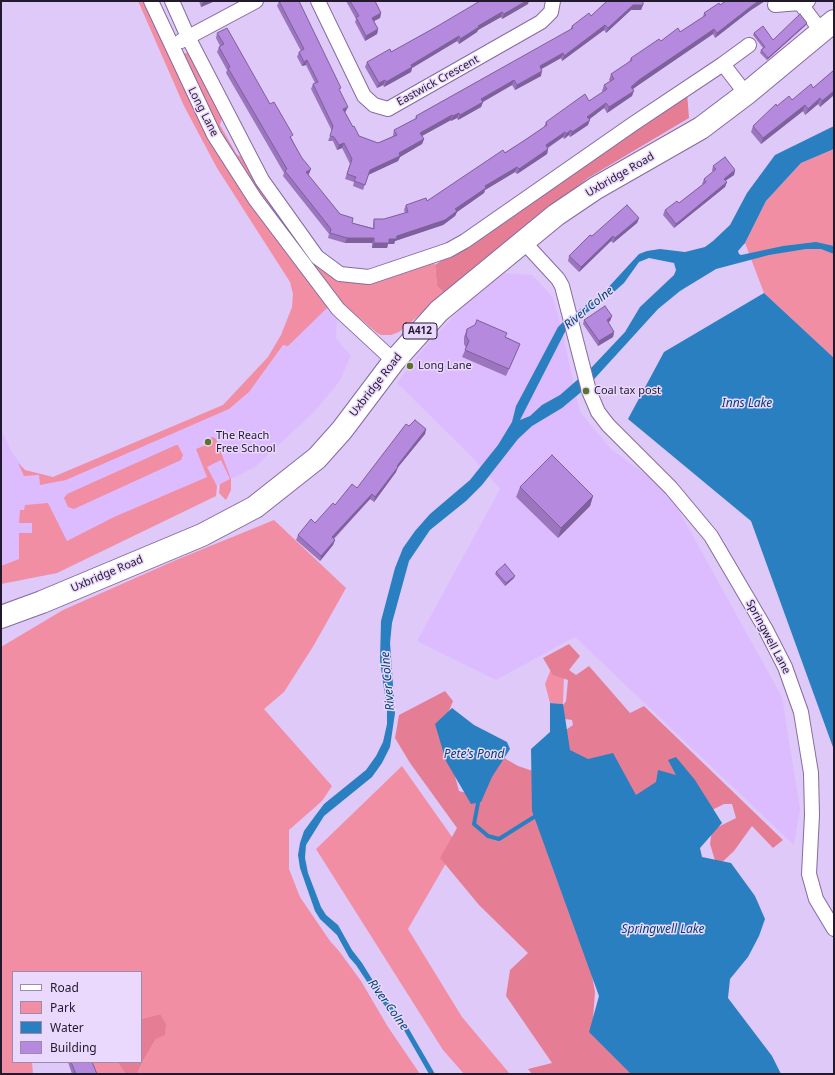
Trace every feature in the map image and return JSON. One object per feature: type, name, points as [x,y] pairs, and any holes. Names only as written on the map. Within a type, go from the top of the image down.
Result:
[{"type":"main road","name":"Uxbridge Road","points":[[1,617],[42,602],[202,535],[255,507],[317,458],[342,430],[394,361],[439,311],[556,215],[596,188],[701,128],[746,94],[828,26]]},
{"type":"street","name":"Long Lane","points":[[151,1],[214,135],[255,199],[338,309],[394,361]]},
{"type":"street","name":"Long Lane","points":[[172,1],[188,37],[262,180],[317,257],[340,274],[369,277],[449,250],[466,241],[632,124],[723,64]]},
{"type":"street","points":[[171,46],[256,1]]},
{"type":"street","name":"Eastwick Crescent","points":[[318,1],[364,96],[374,105],[388,109],[541,22],[551,12],[553,1]]},
{"type":"street","name":"Uxbridge Road","points":[[775,5],[804,2],[828,26]]},
{"type":"street","points":[[746,94],[723,64],[749,45]]},
{"type":"street","name":"Springwell Lane","points":[[523,241],[558,280],[565,296],[568,313],[589,392],[598,412],[608,425],[671,488],[711,536],[786,667],[801,712],[811,773],[809,874],[816,899],[834,929]]},
{"type":"shaded area","points":[[687,92],[689,118],[588,178],[445,294],[437,286],[435,265]]},
{"type":"shaded area","points":[[505,273],[532,275],[552,296],[559,318],[580,412],[611,449],[668,491],[782,697],[800,809],[794,845],[575,637],[496,680],[417,641],[500,489],[473,458],[397,383],[419,354],[475,293]]},
{"type":"shaded area","name":"The Reach Free School","points":[[323,299],[341,320],[337,320],[336,338],[351,356],[339,382],[315,411],[255,467],[217,486],[216,496],[57,573],[1,584],[1,430],[13,454],[25,470],[53,477],[223,405],[268,357],[281,335]]},
{"type":"shaded area","points":[[569,644],[580,656],[569,670],[576,675],[589,666],[630,713],[644,706],[783,840],[773,848],[752,826],[734,851],[717,867],[710,844],[712,830],[736,818],[732,804],[724,804],[710,811],[635,800],[570,756],[560,734],[573,725],[572,720],[565,719],[559,711],[566,701],[568,680],[553,675],[543,658]]},
{"type":"shaded area","points":[[445,691],[453,701],[442,728],[459,791],[478,796],[499,755],[518,766],[536,772],[589,958],[595,992],[592,1032],[636,1074],[532,1074],[528,1069],[552,1063],[506,996],[510,970],[528,953],[479,905],[440,858],[457,828],[410,763],[395,738],[399,715]]},
{"type":"shaded area","points":[[160,1014],[166,1024],[165,1035],[156,1039],[137,1074],[126,1074],[119,1063],[142,1063],[142,1019]]},
{"type":"green space","points":[[138,1],[146,1],[199,116],[328,307],[288,346],[283,345],[249,392],[229,409],[66,480],[40,485],[39,475],[24,476],[18,463],[25,470],[53,477],[223,405],[268,357],[281,335],[292,307],[293,294],[290,282],[217,168],[184,106]]},
{"type":"green space","points":[[188,53],[222,118],[220,125],[237,155],[241,156],[243,159],[264,196],[321,268],[343,280],[433,261],[435,265],[437,286],[445,294],[399,332],[391,335],[381,335],[377,333],[342,303],[238,169],[183,55]]},
{"type":"green space","points":[[834,149],[834,358],[764,293],[745,243],[766,201],[801,163]]},
{"type":"green space","points":[[213,437],[216,439],[231,479],[231,490],[226,500],[219,493],[220,484],[230,479],[221,460],[207,467],[217,486],[216,496],[57,573],[1,584],[1,566],[19,559],[19,533],[32,533],[32,523],[19,523],[20,510],[24,510],[25,505],[48,503],[67,541],[114,517],[207,477],[196,449],[211,443],[209,438]]},
{"type":"green space","points":[[178,445],[183,455],[181,460],[74,509],[68,507],[64,498],[67,494]]},
{"type":"green space","points":[[274,520],[346,588],[314,645],[284,692],[264,709],[332,786],[322,801],[289,830],[289,869],[300,897],[330,941],[361,981],[388,1027],[420,1074],[137,1074],[156,1039],[160,1014],[142,1019],[142,971],[12,971],[12,1063],[32,1063],[33,1074],[1,1074],[1,647],[63,610],[176,560]]},
{"type":"green space","points":[[551,669],[564,673],[563,704],[550,703],[545,684]]},
{"type":"green space","points":[[402,766],[457,844],[408,929],[462,1017],[510,1074],[464,1074],[443,1050],[316,849]]},
{"type":"green space","points":[[88,1063],[138,1063],[136,1074],[86,1074]]},
{"type":"water","name":"River Colne","points":[[834,126],[834,149],[801,163],[766,201],[745,243],[738,251],[739,254],[741,255],[783,246],[816,242],[834,246],[834,254],[821,249],[806,249],[769,255],[716,269],[680,291],[658,309],[586,388],[562,408],[532,426],[518,439],[482,485],[466,501],[430,530],[409,561],[392,623],[390,643],[395,713],[390,747],[382,763],[372,777],[324,816],[306,845],[305,858],[308,873],[321,907],[326,915],[338,925],[352,950],[380,992],[406,1024],[435,1074],[429,1074],[401,1025],[376,995],[349,957],[337,935],[320,919],[315,911],[300,868],[298,855],[304,831],[324,804],[366,770],[376,756],[383,742],[387,724],[387,710],[380,661],[381,621],[395,568],[403,548],[415,531],[430,514],[470,480],[498,445],[512,422],[516,406],[558,327],[604,292],[639,254],[660,249],[685,252],[705,247],[713,241],[730,225],[747,193],[775,155]],"holes":[[[649,258],[674,263],[676,270],[674,275],[640,307],[625,332],[592,367],[560,395],[542,405],[530,416],[520,420],[567,328],[624,283],[639,262]]]},
{"type":"water","name":"Inns Lake","points":[[764,293],[834,358],[834,750],[751,521],[628,419],[664,352]]},
{"type":"water","name":"Springwell Lake","points":[[550,703],[563,704],[570,750],[588,759],[613,753],[636,795],[656,782],[658,770],[676,775],[668,760],[676,757],[695,780],[722,823],[700,848],[702,857],[731,863],[755,896],[765,919],[759,936],[748,957],[730,979],[728,998],[772,1056],[781,1074],[631,1074],[589,1032],[599,996],[532,811],[531,749],[550,732]]},
{"type":"water","name":"Pete's Pond","points":[[452,708],[474,725],[507,742],[510,749],[492,777],[481,802],[471,804],[446,761],[435,724]]},
{"type":"building","points":[[279,1],[299,1],[341,88],[339,89],[348,107],[343,109],[353,127],[354,126],[359,136],[378,143],[397,135],[394,130],[417,118],[416,116],[573,28],[572,26],[589,13],[591,16],[607,1],[643,1],[643,5],[633,5],[608,28],[605,25],[564,56],[563,53],[540,66],[542,71],[517,85],[514,80],[481,99],[483,102],[460,115],[459,113],[453,116],[452,115],[420,133],[424,139],[399,153],[400,156],[370,170],[365,185],[354,181],[356,177],[347,174],[352,159],[344,143],[339,145],[334,137],[330,136],[333,126],[313,84],[318,82],[307,60],[304,62],[299,52],[304,49]]},
{"type":"building","points":[[350,1],[375,1],[381,13],[372,18],[378,29],[366,36],[356,17],[359,16]]},
{"type":"building","points":[[480,1],[526,1],[504,14],[502,12],[478,26],[479,27],[460,39],[459,36],[386,82],[385,80],[379,83],[367,62],[390,49],[391,52]]},
{"type":"building","points":[[726,1],[759,1],[717,33],[714,29],[639,80],[631,87],[634,91],[609,107],[606,103],[587,117],[590,120],[572,132],[571,130],[566,134],[565,132],[546,145],[548,149],[519,169],[517,167],[485,186],[486,188],[455,209],[457,211],[445,220],[397,236],[396,239],[389,239],[389,243],[374,243],[374,238],[347,238],[330,233],[331,229],[285,171],[287,169],[228,68],[230,67],[219,47],[224,44],[217,33],[227,28],[270,104],[274,102],[293,135],[290,137],[302,158],[311,169],[306,172],[340,214],[353,218],[352,223],[374,229],[374,219],[384,219],[408,212],[406,205],[426,198],[427,201],[503,150],[505,153],[547,125],[546,122],[585,94],[589,101],[607,89],[604,85],[614,79],[611,74],[632,60],[631,58],[659,39],[661,41],[678,28],[680,32],[706,15],[704,13],[719,3],[720,5]]},
{"type":"building","points":[[800,14],[807,23],[768,58],[761,50],[765,47],[754,33],[763,26],[773,40]]},
{"type":"building","points":[[834,70],[834,91],[822,101],[820,98],[808,109],[805,105],[763,138],[753,126],[776,104],[777,106],[789,96],[792,100],[811,84],[813,88]]},
{"type":"building","points":[[725,157],[735,170],[724,179],[727,182],[676,224],[665,210],[677,201],[679,203],[706,182],[704,179],[716,169],[713,166]]},
{"type":"building","points":[[627,205],[639,218],[615,238],[613,236],[581,267],[569,256],[590,235],[592,236]]},
{"type":"building","points":[[605,306],[612,316],[607,320],[614,332],[599,341],[584,320]]},
{"type":"building","points":[[477,320],[507,333],[505,337],[520,344],[509,369],[465,350],[469,341],[466,336],[467,329],[475,325]]},
{"type":"building","points":[[415,420],[426,429],[375,497],[372,494],[332,537],[335,540],[321,556],[298,535],[311,519],[315,523],[333,503],[335,505],[352,484],[357,488],[406,424],[409,426]]},
{"type":"building","points":[[552,455],[593,496],[561,528],[520,487]]},
{"type":"building","points":[[505,564],[515,576],[506,583],[496,572]]},
{"type":"building","points":[[71,1063],[92,1063],[97,1074],[76,1074]]},
{"type":"waterway","points":[[478,803],[474,824],[488,836],[499,839],[534,817]]},
{"type":"place","name":"Long Lane","points":[[410,366]]},
{"type":"place","name":"Coal tax post","points":[[586,391]]},
{"type":"place","name":"The Reach Free School","points":[[208,442]]}]
